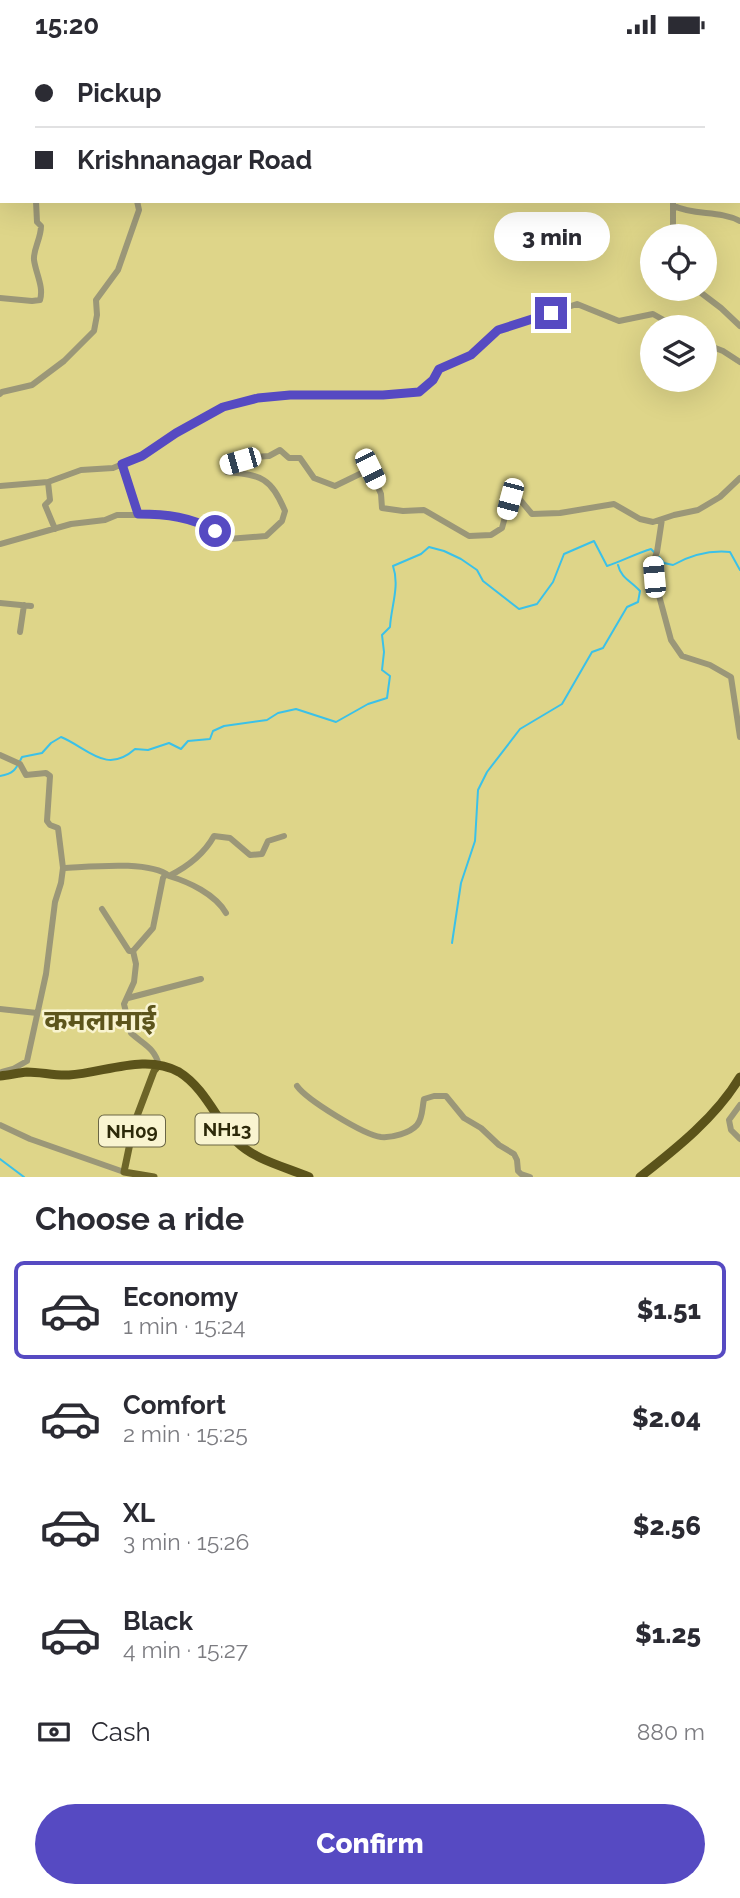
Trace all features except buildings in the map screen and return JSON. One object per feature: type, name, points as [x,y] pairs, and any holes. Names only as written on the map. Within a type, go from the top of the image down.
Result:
[{"type":"highway","points":[[0,1074],[26,1072],[70,1075],[136,1065],[159,1065]]},
{"type":"highway","name":"NH13","points":[[159,1065],[186,1077],[240,1145],[309,1177]]},
{"type":"highway","points":[[640,1177],[706,1120],[740,1077]]},
{"type":"main road","name":"NH09","points":[[154,1177],[124,1172],[134,1124],[159,1065]]},
{"type":"street","points":[[0,298],[40,300],[43,292],[34,259],[41,231],[37,222],[36,203]]},
{"type":"street","points":[[0,394],[32,385],[64,361],[94,331],[96,300],[118,270],[139,210],[137,203]]},
{"type":"street","points":[[673,224],[673,204],[692,212],[728,215],[740,221]]},
{"type":"street","points":[[712,301],[740,327]]},
{"type":"street","points":[[0,486],[48,482],[81,470],[113,468],[142,456],[223,407],[258,398],[419,392],[433,380],[439,369],[471,355],[498,330],[577,304],[619,321],[640,317]]},
{"type":"street","points":[[717,349],[740,362]]},
{"type":"street","points":[[0,544],[71,524],[106,520],[117,515],[138,514],[169,515],[202,523],[228,539],[266,536],[282,521],[285,511],[278,496],[270,483],[251,474],[227,473],[227,465],[254,457],[269,456],[280,450],[289,458],[300,458],[314,478],[335,486],[370,469],[382,494],[382,508],[424,510],[469,536],[491,535],[502,528],[510,499],[516,495],[532,514],[560,513],[614,504],[640,519],[653,522],[698,510],[720,497],[740,478]]},
{"type":"street","points":[[122,464],[138,514]]},
{"type":"street","points":[[48,482],[50,500],[45,505],[55,529]]},
{"type":"street","points":[[662,519],[653,562],[654,577],[671,640],[682,656],[709,665],[731,677],[737,701],[740,737]]},
{"type":"street","points":[[0,603],[28,605],[20,632]]},
{"type":"street","points":[[0,755],[20,764],[26,775],[46,773],[50,776],[47,821],[58,828],[63,868],[55,902],[46,974],[27,1061],[0,1074]]},
{"type":"street","points":[[133,951],[153,928],[163,878],[184,869],[208,846],[214,836],[230,838],[250,855],[262,854],[268,841],[285,836]]},
{"type":"street","points":[[63,868],[127,867],[162,870],[167,875],[202,891],[221,905],[226,913]]},
{"type":"street","points":[[102,909],[123,944],[129,951],[133,951]]},
{"type":"street","points":[[133,951],[136,964],[134,982],[124,1004],[131,1033],[156,1055],[159,1065]]},
{"type":"street","points":[[128,999],[201,979]]},
{"type":"street","points":[[0,1009],[37,1013]]},
{"type":"street","points":[[297,1086],[310,1099],[364,1132],[383,1137],[408,1132],[416,1126],[421,1119],[424,1099],[446,1096],[464,1118],[514,1154],[518,1171],[530,1177]]},
{"type":"street","points":[[740,1105],[729,1120],[731,1130],[740,1139]]},
{"type":"street","points":[[0,1125],[30,1139],[124,1172]]},
{"type":"waterway","points":[[0,776],[14,770],[22,757],[42,753],[61,737],[97,757],[115,760],[135,749],[148,750],[169,743],[181,749],[188,741],[210,739],[213,731],[224,726],[267,720],[278,713],[296,709],[336,722],[368,704],[387,698],[390,676],[382,670],[382,635],[390,627],[395,589],[393,566],[421,554],[429,547],[461,559],[477,570],[483,581],[519,609],[537,604],[553,582],[564,554],[594,541],[607,566],[651,549],[655,553]]},
{"type":"waterway","points":[[659,557],[664,563],[673,565],[700,554],[730,552],[740,570]]},
{"type":"waterway","points":[[452,943],[461,883],[475,841],[478,790],[487,772],[520,729],[562,704],[592,652],[603,648],[627,607],[638,602],[640,591],[624,576],[618,565]]},
{"type":"waterway","points":[[0,1159],[24,1177]]},
{"type":"district","name":"कमलामाई","points":[[100,1020]]},
{"type":"route","points":[[215,531],[202,523],[169,515],[138,514],[122,464],[142,456],[223,407],[258,398],[419,392],[433,380],[439,369],[471,355],[498,330],[551,313]]}]
